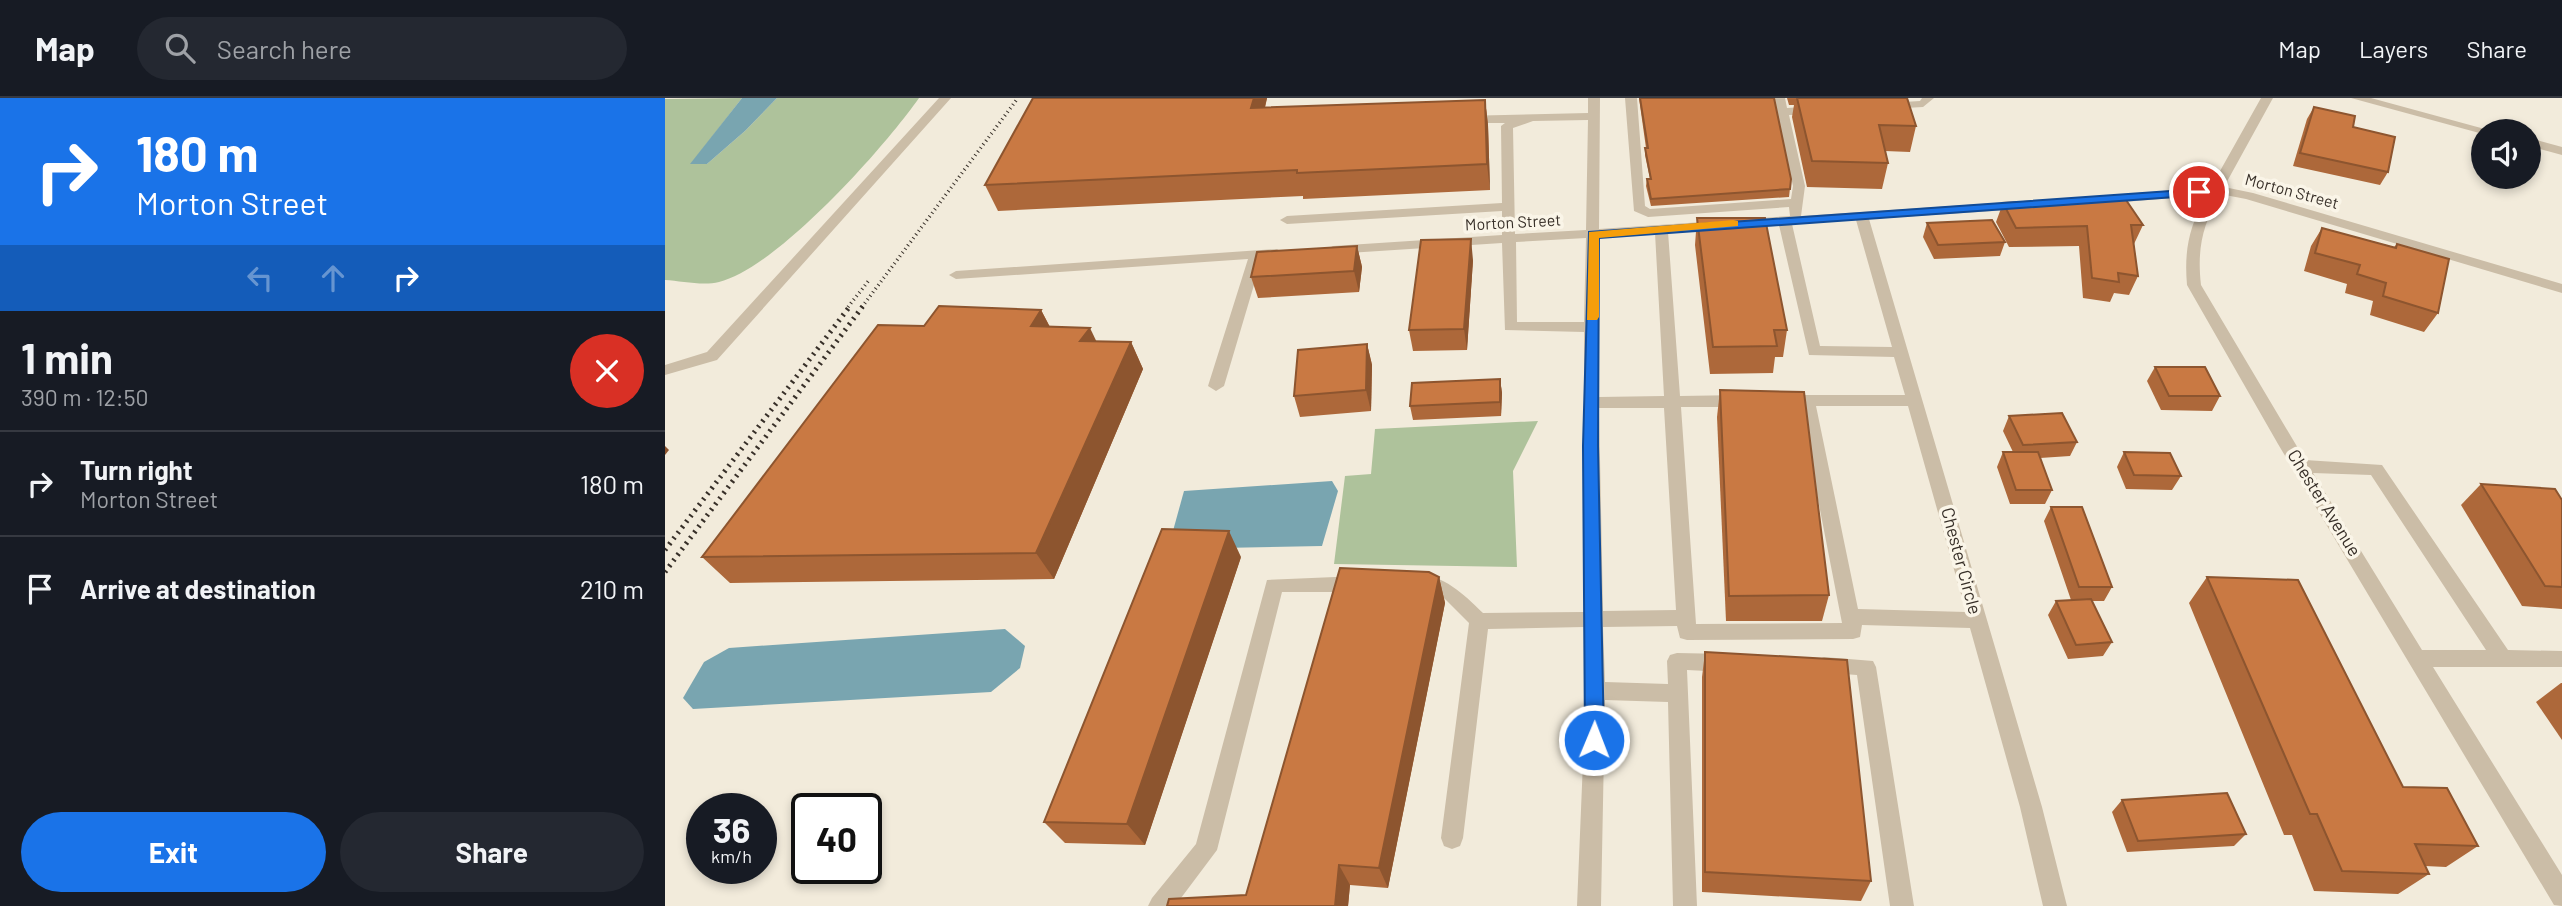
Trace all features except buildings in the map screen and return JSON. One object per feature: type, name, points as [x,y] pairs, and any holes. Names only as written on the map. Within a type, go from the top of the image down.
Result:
[{"type":"street","points":[[665,370],[712,356],[945,98]]},
{"type":"street","points":[[1589,906],[1594,691],[1591,403],[1594,98]]},
{"type":"street","points":[[1631,98],[1639,208],[1648,213],[1798,202]]},
{"type":"street","points":[[1779,98],[1799,186],[1798,202],[1789,221],[1814,351],[1902,352]]},
{"type":"street","points":[[1872,107],[1923,104],[1929,98]]},
{"type":"street","name":"Chester Avenue","points":[[2267,98],[2204,211],[2190,255],[2194,285],[2300,466],[2560,890]]},
{"type":"street","points":[[2357,98],[2471,127]]},
{"type":"street","points":[[1782,112],[1834,109]]},
{"type":"street","points":[[1455,119],[1594,116]]},
{"type":"street","points":[[1524,119],[1507,126],[1510,327],[1592,327]]},
{"type":"street","points":[[2541,145],[2562,151]]},
{"type":"street","name":"Morton Street","points":[[2081,201],[2217,190],[2273,202],[2562,289]]},
{"type":"street","name":"Morton Street","points":[[1323,251],[2040,204]]},
{"type":"street","points":[[1287,220],[1507,207]]},
{"type":"street","name":"Chester Circle","points":[[1862,217],[2031,807],[2055,906]]},
{"type":"street","points":[[1661,229],[1687,632],[1853,631],[1807,401]]},
{"type":"street","points":[[956,275],[1296,252]]},
{"type":"street","points":[[1216,386],[1256,255]]},
{"type":"street","points":[[1591,403],[1916,400]]},
{"type":"street","points":[[2300,466],[2376,469],[2503,659]]},
{"type":"street","points":[[1160,906],[1206,850],[1274,585],[1425,582],[1452,594],[1479,621],[1686,618]]},
{"type":"street","points":[[1851,617],[1977,620]]},
{"type":"street","points":[[1453,838],[1479,621]]},
{"type":"street","points":[[2419,658],[2562,659]]},
{"type":"street","points":[[1685,906],[1677,661],[1745,663]]},
{"type":"street","points":[[1799,665],[1866,667],[1902,906]]},
{"type":"street","points":[[1594,691],[1679,693]]},
{"type":"green space","points":[[742,98],[691,164],[707,164],[777,98],[919,98],[881,146],[828,204],[770,254],[743,272],[719,282],[665,280],[665,99]]},
{"type":"green space","points":[[1538,421],[1513,471],[1517,567],[1334,564],[1345,476],[1371,474],[1375,429]]},
{"type":"water","points":[[742,98],[777,98],[707,164],[690,164]]},
{"type":"water","points":[[1332,481],[1338,491],[1322,546],[1168,549],[1184,491]]},
{"type":"water","points":[[1005,629],[1025,646],[1020,668],[991,692],[693,709],[683,698],[704,662],[729,648]]},
{"type":"railway","points":[[862,307],[1018,98]]},
{"type":"railway","points":[[848,307],[870,279]]},
{"type":"railway","points":[[665,550],[850,306]]},
{"type":"railway","points":[[665,572],[863,306]]},
{"type":"slow traffic","points":[[1592,317],[1593,235],[1733,224]]},
{"type":"route","points":[[1594,740],[1590,446],[1593,235],[2199,192]]}]
